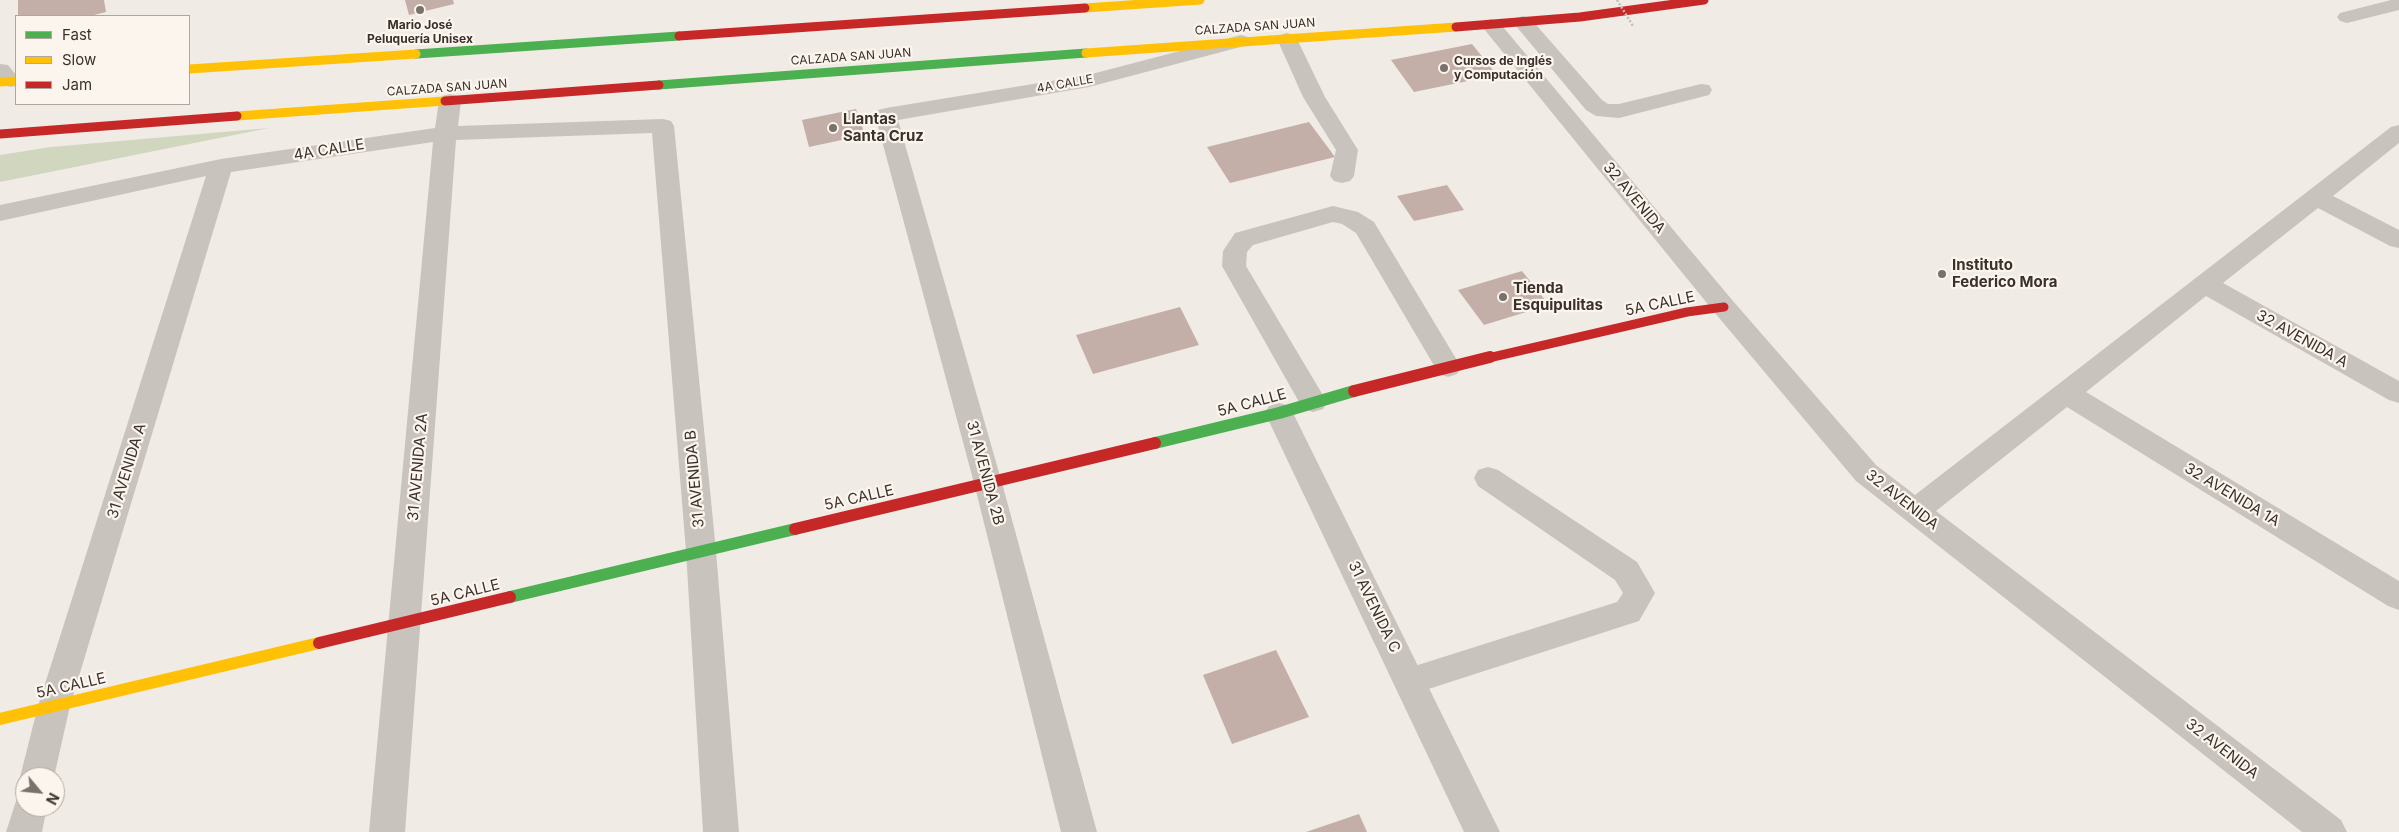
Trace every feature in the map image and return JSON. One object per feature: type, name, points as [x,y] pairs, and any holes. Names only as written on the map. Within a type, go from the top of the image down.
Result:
[{"type":"main road","points":[[190,70],[1200,0]]},
{"type":"main road","name":"CALZADA SAN JUAN","points":[[0,134],[1242,40],[1287,39],[1523,22],[1580,17],[1704,0]]},
{"type":"main road","points":[[0,140],[68,130]]},
{"type":"main road","name":"5A CALLE","points":[[0,718],[1279,413],[1313,402],[1448,367],[1687,312],[1724,307]]},
{"type":"street","points":[[2347,17],[2399,4]]},
{"type":"street","points":[[1523,22],[1594,105],[1604,111],[1619,111],[1701,90]]},
{"type":"street","name":"32 AVENIDA","points":[[1491,24],[1724,307],[1866,473],[2329,832]]},
{"type":"street","points":[[1287,39],[1314,97],[1347,150],[1342,176]]},
{"type":"street","name":"4A CALLE","points":[[886,115],[1089,81],[1242,40]]},
{"type":"street","name":"31 AVENIDA 2A","points":[[387,832],[450,101]]},
{"type":"street","name":"31 AVENIDA 2B","points":[[886,115],[988,483],[1079,832]]},
{"type":"street","name":"4A CALLE","points":[[0,214],[221,166],[446,133],[663,126]]},
{"type":"street","name":"31 AVENIDA B","points":[[663,126],[702,551],[721,832]]},
{"type":"street","points":[[1916,510],[2399,132]]},
{"type":"street","name":"31 AVENIDA A","points":[[39,767],[54,706],[221,166]]},
{"type":"street","points":[[2316,197],[2399,240]]},
{"type":"street","points":[[1313,402],[1234,266],[1235,251],[1244,239],[1333,214],[1350,218],[1365,228],[1448,367]]},
{"type":"street","name":"32 AVENIDA A","points":[[2205,284],[2399,393]]},
{"type":"street","name":"32 AVENIDA 1A","points":[[2066,393],[2399,597]]},
{"type":"street","name":"31 AVENIDA C","points":[[1279,413],[1469,801],[1482,832]]},
{"type":"street","points":[[1410,681],[1628,612],[1640,593],[1626,571],[1488,478]]},
{"type":"street","name":"31 AVENIDA C","points":[[1469,801],[1502,832]]},
{"type":"street","points":[[24,832],[28,817]]},
{"type":"path","points":[[1617,0],[1633,26]]},
{"type":"green space","points":[[269,128],[0,182],[0,155],[51,147]]},
{"type":"building","points":[[18,0],[104,0],[106,12],[94,15],[18,15]]},
{"type":"building","name":"Mario José Peluquería Unisex","points":[[405,0],[453,0],[454,4],[409,15]]},
{"type":"building","name":"Cursos de Inglés y Computación","points":[[1472,44],[1497,75],[1414,92],[1391,60]]},
{"type":"building","name":"Llantas Santa Cruz","points":[[856,109],[865,135],[809,147],[802,120]]},
{"type":"building","points":[[1309,122],[1335,157],[1230,183],[1207,147]]},
{"type":"building","points":[[1447,185],[1464,210],[1414,221],[1397,196]]},
{"type":"building","name":"Tienda Esquipulitas","points":[[1522,271],[1549,305],[1484,325],[1458,290]]},
{"type":"building","points":[[1180,307],[1199,345],[1093,374],[1076,335]]},
{"type":"building","points":[[1276,650],[1309,717],[1232,744],[1203,675]]},
{"type":"building","points":[[1359,814],[1367,832],[1306,832]]},
{"type":"traffic: fast","points":[[416,54],[679,36]]},
{"type":"traffic: fast","points":[[659,85],[1086,53]]},
{"type":"traffic: fast","points":[[1155,443],[1279,413],[1354,391]]},
{"type":"traffic: fast","points":[[510,597],[795,529]]},
{"type":"traffic: slow","points":[[1085,8],[1200,0]]},
{"type":"traffic: slow","points":[[1086,53],[1456,27]]},
{"type":"traffic: slow","points":[[190,69],[416,54]]},
{"type":"traffic: slow","points":[[0,82],[15,81]]},
{"type":"traffic: slow","points":[[237,116],[445,101]]},
{"type":"traffic: slow","points":[[0,719],[319,643]]},
{"type":"traffic: jam","points":[[1456,27],[1580,17],[1704,0]]},
{"type":"traffic: jam","points":[[679,36],[1085,8]]},
{"type":"traffic: jam","points":[[445,101],[659,85]]},
{"type":"traffic: jam","points":[[0,134],[237,116]]},
{"type":"traffic: jam","points":[[1354,391],[1448,367],[1687,312],[1724,307]]},
{"type":"traffic: jam","points":[[795,529],[1155,443]]},
{"type":"traffic: jam","points":[[319,643],[510,597]]},
{"type":"place","name":"Mario José Peluquería Unisex","points":[[420,10]]},
{"type":"place","name":"Cursos de Inglés y Computación","points":[[1444,68]]},
{"type":"place","name":"Llantas Santa Cruz","points":[[833,128]]},
{"type":"place","name":"Instituto Federico Mora","points":[[1942,274]]},
{"type":"place","name":"Tienda Esquipulitas","points":[[1503,297]]}]
